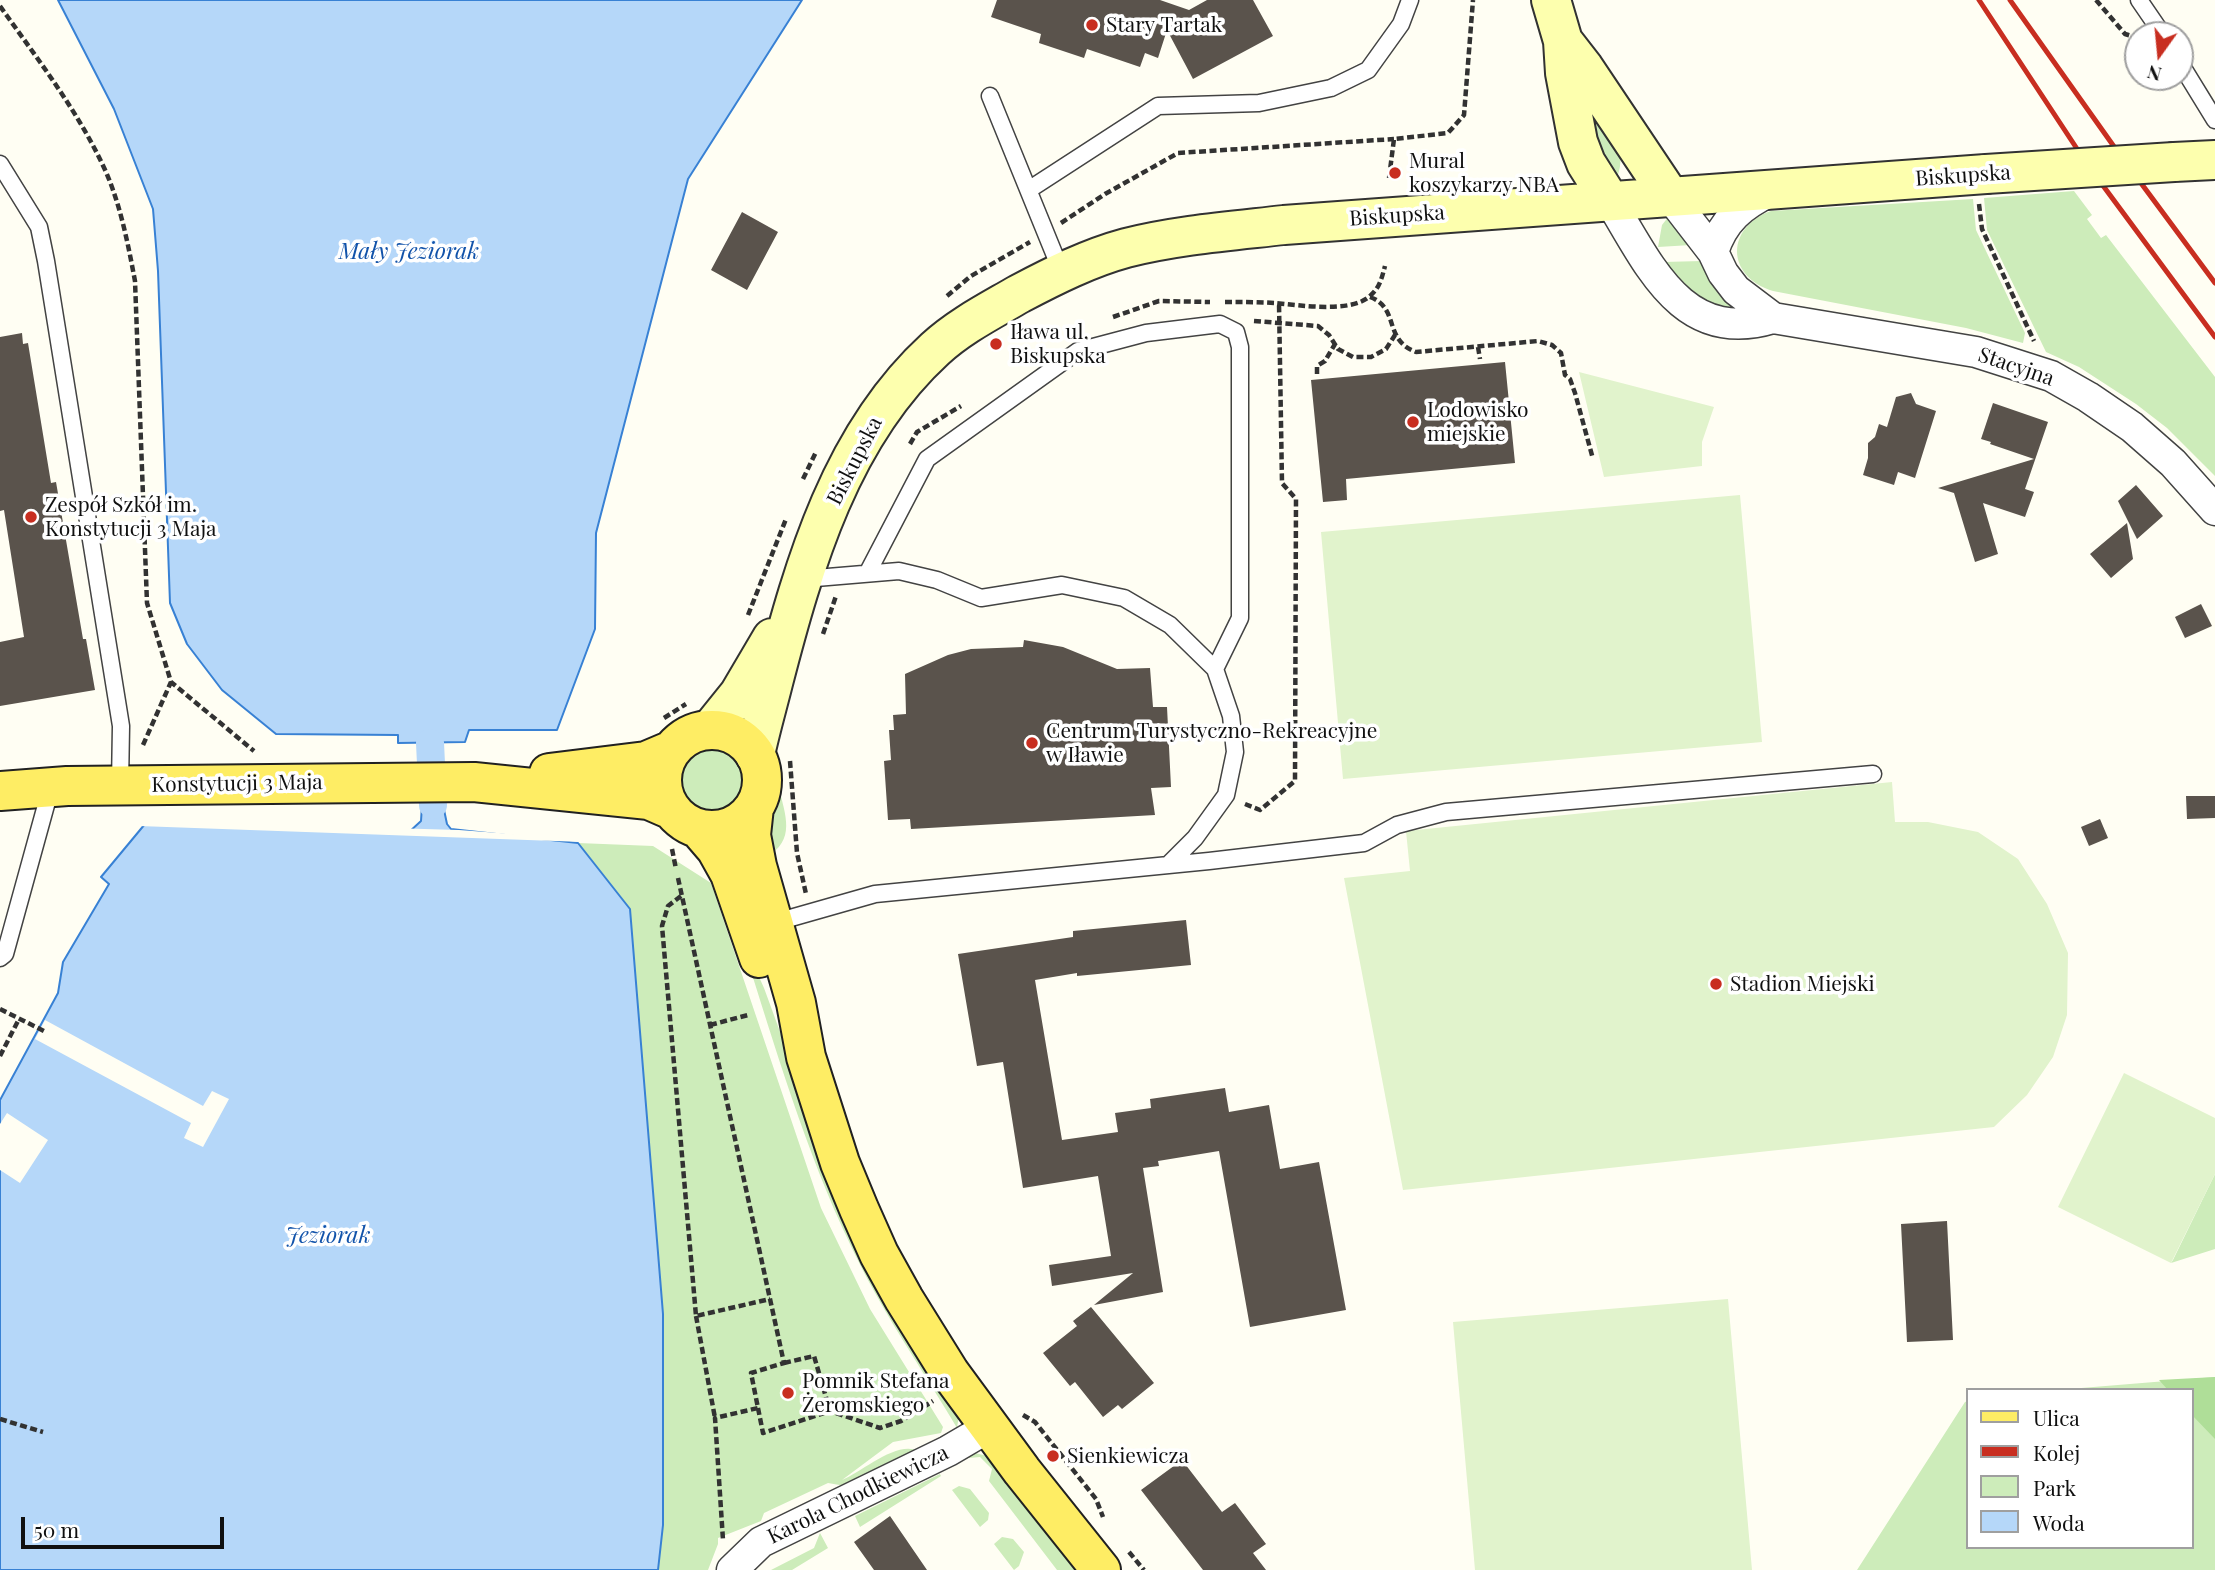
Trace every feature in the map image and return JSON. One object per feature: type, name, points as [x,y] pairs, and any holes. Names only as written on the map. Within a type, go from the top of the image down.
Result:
[{"type":"main road","points":[[680,825],[720,830],[748,815],[754,807],[762,787],[762,775],[773,755],[749,746],[731,734],[710,730],[690,736],[673,750],[664,768],[663,790],[680,825],[716,849],[730,874],[749,934],[775,997],[806,1057]]},
{"type":"main road","name":"Konstytucji 3 Maja","points":[[0,791],[120,785],[474,782],[646,761],[673,750]]},
{"type":"main road","name":"Konstytucji 3 Maja","points":[[474,782],[649,800],[680,825]]},
{"type":"main road","points":[[754,807],[751,835],[757,866],[796,1003],[806,1057],[840,1163],[879,1254],[931,1344],[1002,1418],[1111,1556]]},
{"type":"street","points":[[1551,0],[1563,41],[1565,73],[1578,142],[1587,163],[1610,201]]},
{"type":"street","points":[[1563,41],[1669,195]]},
{"type":"street","points":[[1524,207],[1547,195],[1557,184],[1571,163],[1578,142]]},
{"type":"street","name":"Biskupska","points":[[710,730],[754,671],[799,588],[845,470],[874,419],[906,379],[936,348],[977,318],[1062,273],[1124,249],[1215,232],[1284,225],[1778,188],[1982,186],[2174,162],[2215,160]]},
{"type":"street","points":[[1713,252],[1722,229],[1738,210],[1778,188]]},
{"type":"street","name":"Stacyjna","points":[[1669,195],[1713,252],[1723,273],[1736,290],[1773,318]]},
{"type":"street","name":"Stacyjna","points":[[1610,201],[1658,280],[1674,299],[1692,311],[1731,324],[1752,324],[1773,318],[1976,352],[2051,376],[2132,427],[2173,463],[2215,510]]},
{"type":"street","name":"Biskupska","points":[[773,755],[799,588]]},
{"type":"street","name":"Karola Chodkiewicza","points":[[728,1557],[948,1451],[1002,1418]]},
{"type":"lane","points":[[1030,189],[1158,106],[1259,103],[1331,88],[1368,69],[1401,24],[1410,0]]},
{"type":"lane","points":[[2139,0],[2153,21]]},
{"type":"lane","points":[[2194,86],[2215,120]]},
{"type":"lane","points":[[990,96],[1062,273]]},
{"type":"lane","points":[[0,164],[39,227],[46,261],[121,726],[120,785]]},
{"type":"lane","points":[[856,574],[927,459],[1078,351],[1146,333],[1220,324],[1236,332],[1240,348],[1240,618],[1215,669]]},
{"type":"lane","points":[[799,588],[856,574],[899,571],[937,580],[981,598],[1062,585],[1124,598],[1170,625],[1215,669],[1231,716],[1235,752],[1226,795],[1195,838],[1168,865]]},
{"type":"lane","points":[[773,923],[874,894],[1364,843],[1397,825],[1446,812],[1873,775]]},
{"type":"lane","points":[[0,958],[5,954],[51,787]]},
{"type":"path","points":[[1389,178],[1394,139],[1448,134],[1464,115],[1473,0]]},
{"type":"path","points":[[2096,0],[2124,33]]},
{"type":"path","points":[[0,6],[76,114],[107,174],[126,232],[135,281],[147,603],[171,682],[255,752]]},
{"type":"path","points":[[1982,186],[1982,229],[2034,342]]},
{"type":"path","points":[[1101,322],[1159,301],[1279,303],[1298,307],[1351,305],[1370,297],[1381,282],[1385,266]]},
{"type":"path","points":[[1370,297],[1381,301],[1387,310],[1395,335],[1404,348],[1416,352],[1538,341],[1552,345],[1561,353],[1565,375],[1570,379],[1575,393],[1592,459]]},
{"type":"path","points":[[1226,795],[1260,810],[1295,781],[1296,499],[1282,483],[1279,303]]},
{"type":"path","points":[[1236,332],[1254,321],[1318,326],[1329,335],[1338,349],[1353,357],[1371,357],[1386,349],[1395,335]]},
{"type":"path","points":[[1317,374],[1317,366],[1325,361],[1335,344]]},
{"type":"path","points":[[1478,346],[1480,359]]},
{"type":"path","points":[[904,455],[917,432],[963,404]]},
{"type":"path","points":[[820,641],[856,574]]},
{"type":"path","points":[[140,752],[171,682]]},
{"type":"path","points":[[773,755],[789,768],[797,853],[810,913]]},
{"type":"path","points":[[676,869],[680,825]]},
{"type":"path","points":[[678,878],[783,1363]]},
{"type":"path","points":[[681,896],[668,906],[662,926],[696,1316],[715,1418],[728,1557]]},
{"type":"path","points":[[0,1009],[44,1031]]},
{"type":"path","points":[[710,1025],[748,1015]]},
{"type":"path","points":[[0,1056],[19,1018]]},
{"type":"path","points":[[696,1316],[771,1299]]},
{"type":"path","points":[[830,1411],[814,1356],[751,1373],[762,1433],[830,1411],[880,1428],[901,1421],[934,1400]]},
{"type":"path","points":[[715,1418],[758,1408]]},
{"type":"path","points":[[1002,1418],[1035,1423],[1096,1499],[1106,1525]]},
{"type":"path","points":[[0,1419],[43,1432]]},
{"type":"path","points":[[1111,1556],[1144,1570]]},
{"type":"green space","points":[[1599,109],[1620,153],[1619,172],[1615,182],[1584,111]]},
{"type":"green space","points":[[2074,191],[2092,215],[2087,219],[2101,238],[2106,235],[2215,377],[2215,476],[2167,428],[2136,404],[2079,367],[2046,352],[1987,230],[1984,198]]},
{"type":"green space","points":[[1973,199],[1976,230],[2025,333],[2023,343],[1966,328],[1773,291],[1757,284],[1739,263],[1739,239],[1756,218],[1771,211]]},
{"type":"green space","points":[[1669,216],[1691,245],[1658,247],[1662,225]]},
{"type":"green space","points":[[1702,261],[1747,313],[1699,302],[1663,262]]},
{"type":"green space","points":[[1579,372],[1714,407],[1702,442],[1702,466],[1604,477]]},
{"type":"green space","points":[[1740,495],[1762,742],[1343,779],[1321,532]]},
{"type":"green space","points":[[705,747],[719,747],[731,752],[740,761],[745,780],[743,793],[736,804],[719,813],[705,813],[693,808],[684,799],[679,787],[679,773],[684,761],[693,752]]},
{"type":"green space","name":"Stadion Miejski","points":[[1892,782],[1895,822],[1928,822],[1978,832],[2018,859],[2047,904],[2068,953],[2067,1015],[2053,1057],[2027,1095],[1994,1127],[1403,1190],[1344,878],[1410,871],[1406,831]]},
{"type":"green space","points":[[778,783],[786,831],[779,847],[771,854],[764,846]]},
{"type":"green space","points":[[578,843],[653,846],[711,883],[821,1208],[870,1309],[943,1427],[941,1433],[893,1442],[842,1480],[890,1453],[910,1449],[918,1451],[851,1487],[828,1483],[764,1513],[761,1521],[718,1538],[708,1570],[658,1570],[663,1525],[663,1314],[630,909]]},
{"type":"green space","points":[[744,949],[747,950],[764,988],[794,1070],[959,1415],[957,1428],[874,1292],[834,1209],[792,1099]]},
{"type":"green space","points":[[2124,1073],[2215,1118],[2215,1174],[2171,1263],[2058,1207]]},
{"type":"green space","points":[[2215,1174],[2215,1249],[2171,1263],[2173,1260]]},
{"type":"green space","points":[[1728,1299],[1752,1570],[1475,1570],[1453,1322]]},
{"type":"green space","points":[[2215,1377],[2215,1570],[1857,1570],[1966,1402],[1966,1549],[2194,1549],[2194,1388],[2081,1388]]},
{"type":"green space","points":[[2215,1377],[2215,1439],[2194,1417],[2194,1388],[2166,1388],[2159,1380]]},
{"type":"green space","points":[[967,1454],[991,1457],[1082,1570],[1057,1570],[989,1481],[992,1469],[980,1457],[969,1458]]},
{"type":"green space","points":[[940,1474],[941,1476],[860,1527],[855,1516]]},
{"type":"green space","points":[[959,1486],[970,1489],[989,1513],[988,1520],[980,1527],[952,1490]]},
{"type":"green space","points":[[820,1533],[828,1548],[792,1570],[771,1570],[814,1548]]},
{"type":"green space","points":[[1002,1537],[1013,1539],[1024,1552],[1019,1566],[1014,1570],[994,1544]]},
{"type":"water","name":"Mały Jeziorak","points":[[58,0],[802,0],[688,179],[596,533],[595,629],[557,730],[469,730],[465,742],[398,743],[398,735],[276,734],[222,690],[187,644],[170,603],[158,271],[153,209],[114,109]]},
{"type":"water","name":"Jeziorak","points":[[422,805],[443,805],[447,824],[451,829],[578,843],[630,909],[663,1314],[663,1525],[658,1570],[0,1570],[0,1100],[58,993],[63,962],[109,884],[101,877],[145,824],[408,833],[421,821]]},
{"type":"pier","points":[[145,821],[459,830],[579,839],[583,842],[139,826]]},
{"type":"pier","points":[[45,1020],[203,1106],[212,1091],[229,1099],[203,1147],[184,1138],[191,1123],[35,1039]]},
{"type":"pier","points":[[7,1113],[48,1140],[20,1183],[0,1170],[0,1124]]},
{"type":"building","name":"Stary Tartak","points":[[997,0],[1160,0],[1189,10],[1207,0],[1253,0],[1273,36],[1193,79],[1167,30],[1158,58],[1145,53],[1140,67],[1087,49],[1084,58],[1039,43],[1041,34],[991,17]]},
{"type":"building","points":[[742,212],[778,232],[747,290],[711,270]]},
{"type":"building","name":"Zespół Szkół im. Konstytucji 3 Maja","points":[[22,333],[23,344],[28,343],[51,483],[56,482],[83,639],[86,639],[95,690],[0,706],[0,642],[24,637],[4,510],[0,511],[0,337]]},
{"type":"building","name":"Lodowisko miejskie","points":[[1505,362],[1515,463],[1346,479],[1347,500],[1323,502],[1311,380]]},
{"type":"building","points":[[1911,393],[1916,404],[1936,411],[1915,478],[1898,472],[1894,485],[1863,475],[1868,458],[1868,443],[1875,437],[1879,424],[1887,427],[1896,397]]},
{"type":"building","points":[[1993,403],[2048,422],[2025,489],[2034,492],[2025,517],[1983,503],[1998,554],[1975,562],[1954,493],[1938,488],[2034,459],[1981,439]]},
{"type":"building","points":[[2136,485],[2163,516],[2137,539],[2118,501]]},
{"type":"building","points":[[2127,523],[2133,559],[2111,578],[2090,554]]},
{"type":"building","points":[[2201,604],[2212,626],[2185,638],[2175,617]]},
{"type":"building","name":"Centrum Turystyczno-Rekreacyjne w Iławie","points":[[1024,640],[1063,647],[1117,669],[1150,668],[1153,707],[1167,707],[1171,787],[1151,788],[1155,815],[911,829],[910,819],[888,820],[884,761],[891,760],[889,730],[894,730],[893,715],[906,714],[905,674],[948,655],[971,649],[1023,647]]},
{"type":"building","points":[[2186,796],[2215,796],[2215,818],[2187,819]]},
{"type":"building","points":[[2100,819],[2108,838],[2089,846],[2081,827]]},
{"type":"building","points":[[1186,920],[1191,965],[1077,976],[1077,973],[1035,980],[1062,1140],[1118,1132],[1115,1113],[1151,1108],[1150,1099],[1225,1088],[1229,1112],[1269,1105],[1280,1169],[1319,1162],[1346,1310],[1250,1327],[1219,1151],[1158,1161],[1159,1166],[1143,1168],[1163,1292],[1094,1305],[1133,1273],[1052,1286],[1049,1265],[1111,1256],[1098,1176],[1023,1188],[1003,1062],[977,1066],[958,954],[1073,937],[1073,931]]},
{"type":"building","points":[[1947,1221],[1953,1340],[1907,1342],[1901,1224]]},
{"type":"building","points":[[1091,1307],[1154,1383],[1122,1409],[1118,1405],[1103,1417],[1075,1382],[1070,1386],[1043,1353],[1077,1326],[1073,1321]]},
{"type":"building","points":[[1182,1460],[1222,1512],[1235,1503],[1266,1544],[1253,1553],[1266,1570],[1203,1570],[1141,1490]]},
{"type":"building","points":[[890,1516],[927,1570],[874,1570],[854,1542]]},
{"type":"waterway","points":[[430,743],[433,805]]},
{"type":"railway","points":[[1979,0],[2087,164],[2215,337]]},
{"type":"railway","points":[[2010,0],[2215,283]]},
{"type":"place","name":"Stary Tartak","points":[[1092,25]]},
{"type":"place","name":"Mural koszykarzy NBA","points":[[1395,173]]},
{"type":"place","name":"Iława ul. Biskupska","points":[[996,344]]},
{"type":"place","name":"Lodowisko miejskie","points":[[1413,422]]},
{"type":"place","name":"Zespół Szkół im. Konstytucji 3 Maja","points":[[31,517]]},
{"type":"place","name":"Centrum Turystyczno-Rekreacyjne w Iławie","points":[[1032,743]]},
{"type":"place","name":"Stadion Miejski","points":[[1716,984]]},
{"type":"place","name":"Pomnik Stefana Żeromskiego","points":[[788,1393]]},
{"type":"place","name":"Sienkiewicza","points":[[1053,1456]]}]
